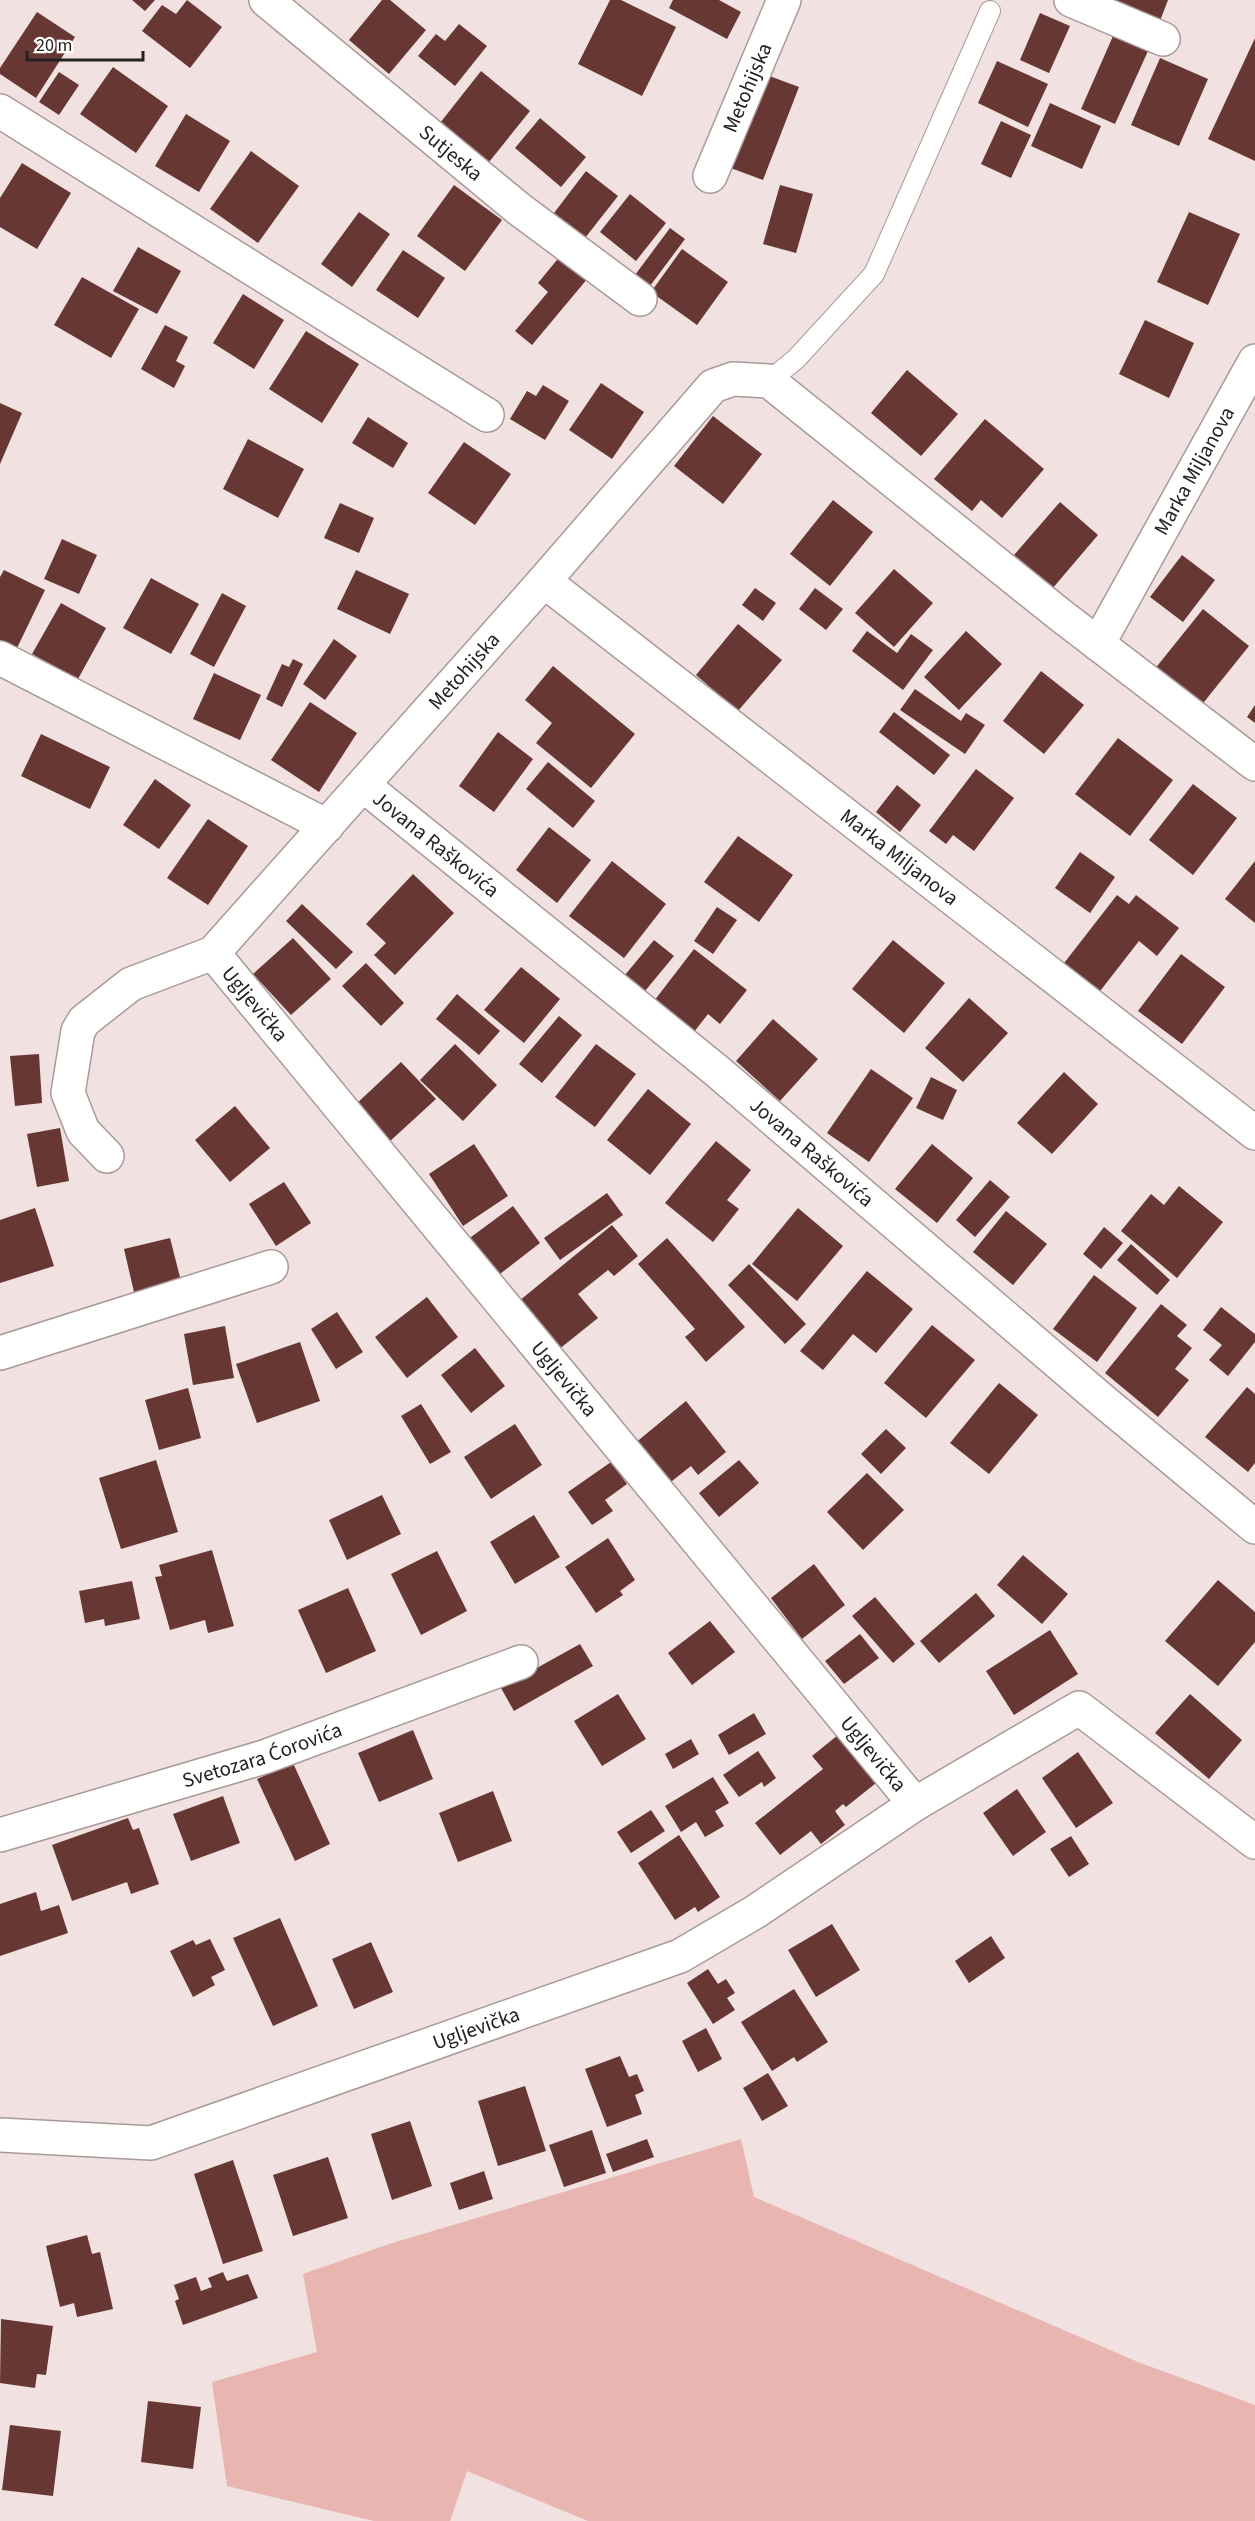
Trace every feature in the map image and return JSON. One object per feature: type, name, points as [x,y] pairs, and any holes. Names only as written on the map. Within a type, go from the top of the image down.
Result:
[{"type":"street","name":"Sutjeska","points":[[266,0],[519,209],[639,299]]},
{"type":"street","name":"Metohijska","points":[[710,176],[784,0]]},
{"type":"street","points":[[1071,0],[1163,39]]},
{"type":"street","points":[[0,111],[487,414]]},
{"type":"street","name":"Marka Miljanova","points":[[1098,644],[1255,361]]},
{"type":"street","name":"Metohijska","points":[[213,953],[544,581],[712,387],[733,379],[769,381]]},
{"type":"street","points":[[769,381],[1098,644],[1255,764]]},
{"type":"street","name":"Marka Miljanova","points":[[544,581],[1255,1132]]},
{"type":"street","points":[[0,658],[327,826]]},
{"type":"street","name":"Jovana Raškovića","points":[[363,785],[717,1071],[1102,1401],[1255,1527]]},
{"type":"street","points":[[107,1156],[83,1131],[68,1093],[78,1031],[84,1021],[131,984],[213,953]]},
{"type":"street","name":"Ugljevička","points":[[213,953],[915,1804]]},
{"type":"street","points":[[0,1353],[272,1267]]},
{"type":"street","name":"Svetozara Ćorovića","points":[[0,1836],[264,1756],[521,1662]]},
{"type":"street","name":"Ugljevička","points":[[0,2135],[152,2143],[680,1956],[755,1912],[915,1804],[1079,1708],[1255,1842]]},
{"type":"lane","points":[[769,381],[796,359],[874,274],[990,11]]},
{"type":"shaded area","points":[[741,2139],[754,2197],[1138,2362],[1255,2405],[1255,2521],[588,2521],[467,2471],[450,2521],[374,2521],[227,2486],[212,2382],[317,2352],[303,2274],[389,2244]]},
{"type":"building","points":[[132,0],[155,0],[145,11]]},
{"type":"building","points":[[187,0],[222,27],[190,68],[142,31],[162,5],[176,14]]},
{"type":"building","points":[[382,0],[390,0],[426,30],[389,74],[349,40]]},
{"type":"building","points":[[610,0],[621,0],[676,27],[642,96],[578,64]]},
{"type":"building","points":[[673,0],[719,0],[741,12],[727,39],[669,8]]},
{"type":"building","points":[[1100,0],[1168,0],[1158,26]]},
{"type":"building","points":[[37,12],[75,37],[36,98],[0,74],[0,68]]},
{"type":"building","points":[[1040,13],[1070,26],[1049,73],[1020,60]]},
{"type":"building","points":[[459,24],[487,46],[455,86],[418,56],[436,34],[445,41]]},
{"type":"building","points":[[1113,36],[1148,51],[1115,124],[1081,109]]},
{"type":"building","points":[[1255,38],[1255,161],[1208,139]]},
{"type":"building","points":[[1160,58],[1208,79],[1179,146],[1131,125]]},
{"type":"building","points":[[997,61],[1048,84],[1028,127],[978,103]]},
{"type":"building","points":[[113,67],[168,106],[136,153],[80,114]]},
{"type":"building","points":[[481,71],[530,111],[489,162],[440,123]]},
{"type":"building","points":[[59,72],[79,85],[59,115],[39,102]]},
{"type":"building","points":[[764,74],[799,87],[763,180],[728,167]]},
{"type":"building","points":[[1050,103],[1101,126],[1082,169],[1031,146]]},
{"type":"building","points":[[186,114],[230,141],[199,192],[155,166]]},
{"type":"building","points":[[540,118],[586,157],[561,187],[515,148]]},
{"type":"building","points":[[1001,121],[1031,135],[1011,178],[981,164]]},
{"type":"building","points":[[251,151],[299,186],[258,243],[210,209]]},
{"type":"building","points":[[22,163],[71,193],[37,249],[0,227],[0,198]]},
{"type":"building","points":[[586,171],[618,196],[585,238],[554,213]]},
{"type":"building","points":[[454,185],[502,220],[465,271],[417,236]]},
{"type":"building","points":[[780,185],[813,194],[796,253],[763,244]]},
{"type":"building","points":[[630,194],[666,223],[636,261],[600,232]]},
{"type":"building","points":[[359,212],[390,234],[352,287],[321,264]]},
{"type":"building","points":[[1189,212],[1240,234],[1208,305],[1157,282]]},
{"type":"building","points":[[670,228],[685,239],[644,294],[629,283]]},
{"type":"building","points":[[138,247],[181,271],[157,314],[113,291]]},
{"type":"building","points":[[682,249],[728,282],[697,325],[651,292]]},
{"type":"building","points":[[403,250],[445,278],[418,318],[376,290]]},
{"type":"building","points":[[561,255],[588,278],[532,345],[515,331],[548,292],[538,283]]},
{"type":"building","points":[[82,277],[139,309],[111,358],[54,325]]},
{"type":"building","points":[[243,294],[284,320],[254,369],[213,343]]},
{"type":"building","points":[[1145,320],[1194,343],[1169,398],[1119,374]]},
{"type":"building","points":[[165,325],[188,337],[176,361],[185,366],[174,388],[141,369]]},
{"type":"building","points":[[306,331],[359,364],[322,423],[269,389]]},
{"type":"building","points":[[907,370],[958,414],[921,456],[871,413]]},
{"type":"building","points":[[601,383],[644,412],[612,459],[569,430]]},
{"type":"building","points":[[543,385],[569,401],[545,440],[510,419],[527,391],[536,396]]},
{"type":"building","points":[[0,403],[22,413],[0,464]]},
{"type":"building","points":[[713,416],[762,454],[723,504],[674,466]]},
{"type":"building","points":[[368,417],[408,443],[393,468],[352,443]]},
{"type":"building","points":[[985,419],[1044,469],[1002,518],[981,500],[972,511],[934,479]]},
{"type":"building","points":[[248,439],[304,469],[278,518],[223,489]]},
{"type":"building","points":[[464,442],[511,474],[475,525],[428,493]]},
{"type":"building","points":[[833,500],[873,532],[830,586],[790,554]]},
{"type":"building","points":[[1060,502],[1098,535],[1052,589],[1014,555]]},
{"type":"building","points":[[340,503],[374,518],[359,553],[324,538]]},
{"type":"building","points":[[62,539],[97,555],[79,594],[44,579]]},
{"type":"building","points":[[1182,555],[1215,580],[1183,622],[1150,597]]},
{"type":"building","points":[[894,569],[933,603],[894,647],[855,613]]},
{"type":"building","points":[[4,570],[45,590],[17,648],[0,640],[0,577]]},
{"type":"building","points":[[356,570],[409,594],[390,634],[337,609]]},
{"type":"building","points":[[151,578],[199,604],[171,654],[123,628]]},
{"type":"building","points":[[755,588],[776,603],[763,621],[742,605]]},
{"type":"building","points":[[815,588],[843,609],[826,630],[799,609]]},
{"type":"building","points":[[222,593],[246,606],[214,667],[190,654]]},
{"type":"building","points":[[61,603],[106,628],[78,679],[32,654]]},
{"type":"building","points":[[1203,609],[1249,646],[1200,707],[1154,670]]},
{"type":"building","points":[[738,624],[782,660],[738,711],[696,675]]},
{"type":"building","points":[[867,631],[897,653],[911,634],[933,650],[903,690],[852,651]]},
{"type":"building","points":[[966,631],[1002,664],[959,710],[924,677]]},
{"type":"building","points":[[334,639],[357,656],[325,700],[303,684]]},
{"type":"building","points":[[293,659],[303,664],[282,707],[266,699],[282,664],[289,667]]},
{"type":"building","points":[[553,666],[635,734],[591,788],[536,743],[552,723],[525,700]]},
{"type":"building","points":[[1041,671],[1084,705],[1044,754],[1003,721]]},
{"type":"building","points":[[214,673],[261,695],[240,740],[193,719]]},
{"type":"building","points":[[915,689],[961,721],[966,713],[985,725],[965,754],[900,710]]},
{"type":"building","points":[[310,702],[357,733],[319,792],[271,760]]},
{"type":"building","points":[[1255,705],[1255,723],[1247,717]]},
{"type":"building","points":[[894,712],[950,755],[934,775],[879,732]]},
{"type":"building","points":[[498,732],[533,759],[494,812],[459,786]]},
{"type":"building","points":[[41,734],[110,767],[90,809],[21,776]]},
{"type":"building","points":[[1118,738],[1173,780],[1130,836],[1075,794]]},
{"type":"building","points":[[548,762],[595,801],[573,828],[526,789]]},
{"type":"building","points":[[976,769],[1014,798],[974,851],[953,835],[946,844],[929,831]]},
{"type":"building","points":[[155,779],[191,805],[159,849],[123,825]]},
{"type":"building","points":[[1193,784],[1237,818],[1193,875],[1149,840]]},
{"type":"building","points":[[897,785],[921,805],[900,832],[876,812]]},
{"type":"building","points":[[208,819],[248,846],[208,905],[167,878]]},
{"type":"building","points":[[549,827],[591,860],[557,903],[516,870]]},
{"type":"building","points":[[738,836],[793,875],[759,922],[704,882]]},
{"type":"building","points":[[1080,852],[1115,877],[1090,913],[1055,888]]},
{"type":"building","points":[[612,861],[666,904],[624,958],[569,916]]},
{"type":"building","points":[[1255,861],[1255,923],[1225,899]]},
{"type":"building","points":[[413,874],[454,913],[395,975],[374,955],[386,943],[366,924]]},
{"type":"building","points":[[1117,895],[1129,904],[1136,895],[1179,928],[1157,956],[1139,941],[1097,995],[1061,967]]},
{"type":"building","points":[[302,904],[353,952],[336,969],[286,921]]},
{"type":"building","points":[[717,907],[737,920],[713,954],[694,941]]},
{"type":"building","points":[[293,938],[331,979],[291,1015],[253,974]]},
{"type":"building","points":[[654,940],[674,956],[640,997],[620,981]]},
{"type":"building","points":[[893,940],[945,983],[904,1033],[852,989]]},
{"type":"building","points":[[694,949],[747,990],[720,1024],[708,1014],[694,1032],[654,1001]]},
{"type":"building","points":[[1181,954],[1225,987],[1182,1044],[1138,1011]]},
{"type":"building","points":[[366,963],[404,1003],[381,1026],[342,986]]},
{"type":"building","points":[[521,967],[560,999],[524,1043],[484,1010]]},
{"type":"building","points":[[457,994],[500,1031],[479,1055],[436,1019]]},
{"type":"building","points":[[969,998],[1008,1033],[963,1082],[925,1048]]},
{"type":"building","points":[[559,1016],[582,1035],[542,1083],[519,1064]]},
{"type":"building","points":[[773,1019],[818,1059],[780,1101],[736,1061]]},
{"type":"building","points":[[455,1044],[497,1085],[463,1121],[420,1080]]},
{"type":"building","points":[[596,1044],[636,1074],[595,1127],[555,1097]]},
{"type":"building","points":[[39,1054],[42,1103],[15,1106],[10,1056]]},
{"type":"building","points":[[401,1062],[436,1099],[388,1143],[354,1106]]},
{"type":"building","points":[[871,1069],[913,1098],[869,1162],[827,1133]]},
{"type":"building","points":[[1064,1072],[1098,1104],[1052,1154],[1017,1123]]},
{"type":"building","points":[[931,1077],[957,1090],[943,1120],[916,1108]]},
{"type":"building","points":[[648,1089],[691,1124],[650,1175],[607,1140]]},
{"type":"building","points":[[235,1106],[270,1148],[230,1182],[195,1140]]},
{"type":"building","points":[[60,1128],[69,1181],[37,1187],[27,1134]]},
{"type":"building","points":[[716,1141],[751,1170],[727,1200],[739,1209],[713,1242],[665,1203]]},
{"type":"building","points":[[474,1144],[508,1196],[463,1226],[429,1174]]},
{"type":"building","points":[[932,1144],[973,1178],[937,1223],[895,1189]]},
{"type":"building","points":[[990,1180],[1010,1197],[975,1237],[956,1220]]},
{"type":"building","points":[[284,1182],[311,1223],[276,1246],[249,1204]]},
{"type":"building","points":[[1179,1186],[1223,1222],[1177,1278],[1121,1231],[1151,1194],[1164,1205]]},
{"type":"building","points":[[607,1193],[623,1215],[560,1260],[544,1238]]},
{"type":"building","points":[[513,1206],[540,1243],[496,1277],[467,1240]]},
{"type":"building","points":[[35,1208],[54,1266],[0,1283],[0,1220]]},
{"type":"building","points":[[798,1208],[843,1246],[797,1301],[752,1264]]},
{"type":"building","points":[[1006,1211],[1047,1244],[1013,1285],[973,1252]]},
{"type":"building","points":[[612,1225],[638,1256],[614,1276],[608,1270],[578,1294],[598,1318],[558,1350],[519,1301]]},
{"type":"building","points":[[1104,1227],[1123,1243],[1101,1269],[1083,1254]]},
{"type":"building","points":[[170,1238],[181,1281],[134,1292],[124,1249]]},
{"type":"building","points":[[667,1238],[745,1327],[706,1362],[685,1337],[695,1329],[638,1264]]},
{"type":"building","points":[[1131,1244],[1170,1280],[1157,1295],[1117,1260]]},
{"type":"building","points":[[749,1264],[806,1324],[785,1344],[728,1285]]},
{"type":"building","points":[[867,1271],[913,1309],[876,1353],[853,1334],[823,1370],[800,1351]]},
{"type":"building","points":[[1094,1275],[1137,1308],[1097,1362],[1053,1329]]},
{"type":"building","points":[[427,1297],[458,1337],[407,1378],[375,1337]]},
{"type":"building","points":[[1161,1304],[1187,1325],[1177,1336],[1192,1348],[1175,1369],[1189,1380],[1158,1417],[1105,1373]]},
{"type":"building","points":[[1221,1307],[1255,1334],[1255,1342],[1228,1376],[1209,1360],[1222,1345],[1203,1330]]},
{"type":"building","points":[[337,1312],[363,1352],[336,1369],[311,1329]]},
{"type":"building","points":[[932,1325],[975,1360],[926,1418],[884,1383]]},
{"type":"building","points":[[225,1326],[234,1378],[193,1385],[184,1334]]},
{"type":"building","points":[[300,1342],[320,1401],[257,1423],[236,1364]]},
{"type":"building","points":[[475,1348],[505,1386],[471,1413],[441,1375]]},
{"type":"building","points":[[999,1383],[1038,1415],[989,1474],[950,1443]]},
{"type":"building","points":[[1247,1387],[1255,1394],[1255,1463],[1248,1472],[1205,1437]]},
{"type":"building","points":[[188,1388],[201,1438],[159,1450],[145,1400]]},
{"type":"building","points":[[686,1401],[726,1452],[698,1475],[691,1466],[667,1485],[634,1444]]},
{"type":"building","points":[[421,1404],[451,1452],[430,1464],[401,1416]]},
{"type":"building","points":[[515,1424],[542,1465],[491,1499],[464,1457]]},
{"type":"building","points":[[886,1429],[906,1448],[881,1474],[861,1454]]},
{"type":"building","points":[[156,1460],[178,1532],[121,1549],[99,1478]]},
{"type":"building","points":[[739,1460],[759,1483],[719,1517],[699,1493]]},
{"type":"building","points":[[611,1462],[627,1484],[605,1500],[613,1511],[592,1525],[568,1492]]},
{"type":"building","points":[[867,1473],[904,1510],[863,1550],[827,1512]]},
{"type":"building","points":[[382,1495],[401,1534],[347,1560],[329,1520]]},
{"type":"building","points":[[534,1515],[560,1557],[515,1584],[490,1542]]},
{"type":"building","points":[[608,1538],[635,1580],[620,1591],[623,1595],[596,1613],[565,1567]]},
{"type":"building","points":[[212,1550],[234,1626],[208,1633],[205,1620],[170,1630],[155,1577],[162,1576],[159,1565]]},
{"type":"building","points":[[437,1551],[467,1611],[421,1635],[391,1574]]},
{"type":"building","points":[[1023,1555],[1068,1594],[1042,1624],[997,1585]]},
{"type":"building","points":[[814,1564],[845,1605],[802,1639],[771,1598]]},
{"type":"building","points":[[1218,1580],[1255,1612],[1255,1642],[1218,1686],[1165,1641]]},
{"type":"building","points":[[132,1581],[140,1619],[105,1626],[104,1619],[85,1623],[79,1591]]},
{"type":"building","points":[[348,1588],[376,1651],[326,1673],[298,1610]]},
{"type":"building","points":[[976,1593],[995,1616],[939,1663],[920,1641]]},
{"type":"building","points":[[875,1597],[915,1644],[893,1663],[852,1616]]},
{"type":"building","points":[[710,1621],[735,1652],[692,1685],[668,1653]]},
{"type":"building","points":[[1050,1630],[1078,1674],[1014,1715],[986,1671]]},
{"type":"building","points":[[860,1634],[879,1658],[844,1684],[825,1661]]},
{"type":"building","points":[[580,1644],[593,1666],[514,1711],[501,1688]]},
{"type":"building","points":[[618,1694],[646,1739],[602,1766],[574,1721]]},
{"type":"building","points":[[1190,1694],[1242,1740],[1209,1779],[1155,1733]]},
{"type":"building","points":[[754,1713],[766,1734],[729,1755],[718,1735]]},
{"type":"building","points":[[413,1730],[433,1779],[379,1802],[358,1753]]},
{"type":"building","points":[[838,1735],[876,1783],[846,1807],[843,1804],[835,1811],[845,1825],[821,1844],[811,1831],[780,1855],[755,1823],[823,1769],[812,1756]]},
{"type":"building","points":[[691,1739],[699,1754],[673,1769],[665,1754]]},
{"type":"building","points":[[758,1751],[776,1778],[764,1787],[762,1782],[739,1797],[723,1775]]},
{"type":"building","points":[[1078,1752],[1113,1803],[1076,1828],[1042,1778]]},
{"type":"building","points":[[293,1763],[330,1844],[295,1861],[257,1779]]},
{"type":"building","points":[[713,1777],[729,1803],[715,1811],[724,1826],[705,1837],[696,1822],[681,1832],[665,1806]]},
{"type":"building","points":[[1017,1789],[1046,1832],[1013,1856],[983,1813]]},
{"type":"building","points":[[493,1791],[512,1841],[458,1862],[439,1813]]},
{"type":"building","points":[[223,1796],[240,1843],[191,1861],[173,1814]]},
{"type":"building","points":[[651,1810],[665,1831],[631,1853],[617,1832]]},
{"type":"building","points":[[128,1818],[133,1830],[139,1828],[159,1884],[131,1894],[127,1882],[72,1901],[52,1845]]},
{"type":"building","points":[[679,1835],[720,1897],[698,1912],[695,1907],[675,1920],[638,1863]]},
{"type":"building","points":[[1071,1836],[1089,1864],[1069,1877],[1050,1849]]},
{"type":"building","points":[[36,1892],[41,1911],[59,1905],[68,1933],[0,1956],[0,1904]]},
{"type":"building","points":[[280,1918],[318,2006],[273,2026],[233,1938]]},
{"type":"building","points":[[832,1924],[860,1970],[816,1997],[788,1950]]},
{"type":"building","points":[[991,1936],[1005,1958],[969,1983],[955,1961]]},
{"type":"building","points":[[210,1939],[225,1970],[211,1977],[215,1985],[193,1997],[170,1951],[193,1940],[196,1945]]},
{"type":"building","points":[[371,1942],[393,1992],[354,2009],[332,1959]]},
{"type":"building","points":[[708,1969],[718,1984],[726,1979],[735,1993],[727,1998],[735,2010],[713,2024],[687,1983]]},
{"type":"building","points":[[794,1989],[828,2042],[797,2062],[794,2057],[772,2071],[741,2022]]},
{"type":"building","points":[[706,2028],[722,2059],[698,2072],[682,2041]]},
{"type":"building","points":[[620,2056],[629,2077],[637,2074],[644,2091],[635,2095],[642,2114],[607,2127],[585,2069]]},
{"type":"building","points":[[768,2073],[788,2106],[762,2121],[743,2088]]},
{"type":"building","points":[[525,2086],[546,2151],[498,2166],[478,2101]]},
{"type":"building","points":[[410,2121],[432,2186],[392,2200],[371,2134]]},
{"type":"building","points":[[592,2130],[606,2173],[564,2187],[549,2145]]},
{"type":"building","points":[[647,2139],[654,2157],[613,2172],[606,2154]]},
{"type":"building","points":[[328,2157],[348,2218],[293,2236],[273,2175]]},
{"type":"building","points":[[233,2160],[263,2251],[223,2264],[194,2174]]},
{"type":"building","points":[[484,2171],[493,2199],[459,2210],[450,2183]]},
{"type":"building","points":[[87,2235],[92,2254],[100,2252],[113,2309],[77,2317],[74,2303],[60,2307],[46,2246]]},
{"type":"building","points":[[223,2272],[227,2281],[248,2274],[258,2298],[183,2325],[175,2301],[179,2299],[174,2285],[196,2277],[201,2291],[212,2287],[208,2278]]},
{"type":"building","points":[[1,2319],[53,2326],[46,2375],[37,2374],[35,2388],[0,2383]]},
{"type":"building","points":[[148,2401],[201,2407],[193,2469],[141,2462]]},
{"type":"building","points":[[10,2425],[61,2431],[53,2496],[2,2490]]}]
